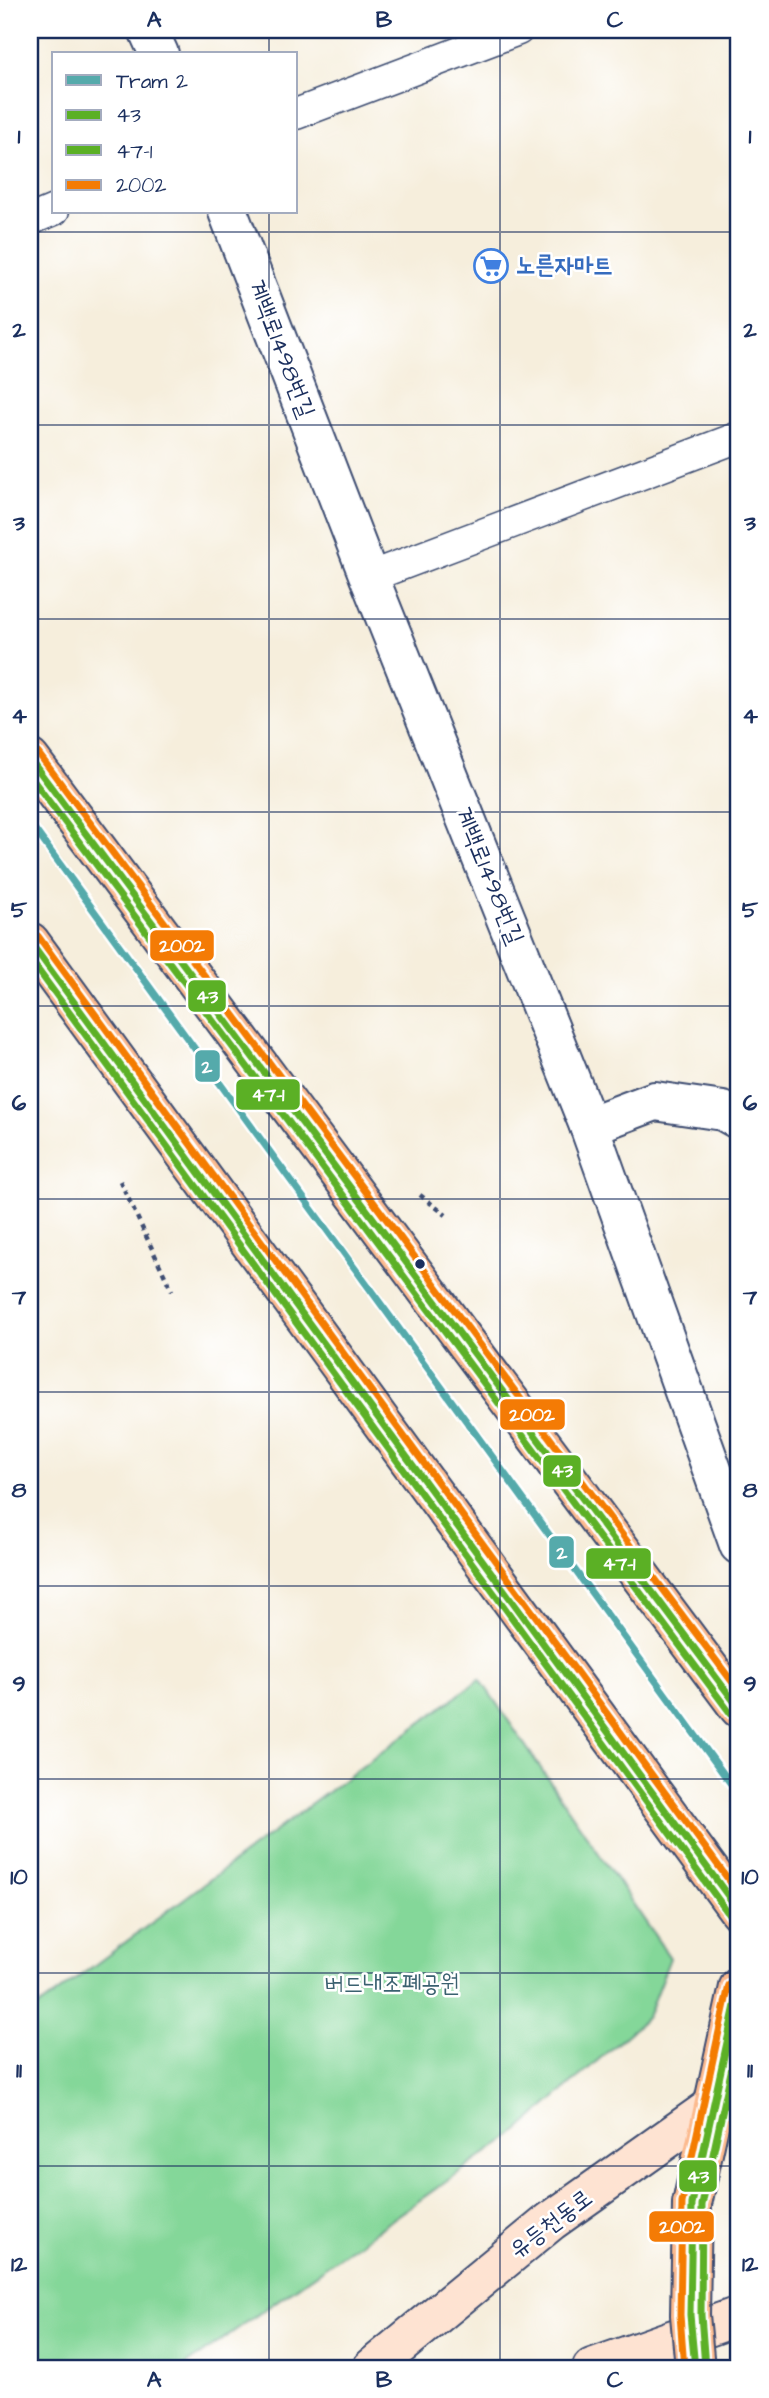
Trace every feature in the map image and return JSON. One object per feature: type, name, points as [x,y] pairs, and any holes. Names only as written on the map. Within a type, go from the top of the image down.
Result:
[{"type":"main road","points":[[30,759],[739,1708]]},
{"type":"main road","points":[[30,942],[739,1911]]},
{"type":"main road","points":[[695,2368],[690,2315],[692,2204],[726,2099],[739,1987]]},
{"type":"main road","name":"유등천동로","points":[[372,2368],[551,2221],[726,2099]]},
{"type":"main road","points":[[592,2368],[739,2316]]},
{"type":"street","points":[[148,30],[158,52]]},
{"type":"street","name":"계백로1498번길","points":[[229,214],[369,577],[589,1126],[739,1545]]},
{"type":"street","points":[[589,1126],[655,1101],[723,1111],[739,1120]]},
{"type":"lane","points":[[298,113],[519,30]]},
{"type":"lane","points":[[30,220],[52,211]]},
{"type":"lane","points":[[369,577],[739,437]]},
{"type":"path","points":[[120,1181],[172,1291]]},
{"type":"green space","name":"버드내조폐공원","points":[[480,1679],[670,1958],[647,2017],[519,2130],[182,2368],[30,2368],[30,2013]]},
{"type":"tram line","name":"2","points":[[30,823],[739,1795]]},
{"type":"transit line","name":"2002","points":[[38,753],[739,1691]]},
{"type":"transit line","name":"43","points":[[30,759],[739,1708]]},
{"type":"transit line","name":"47-1","points":[[30,776],[731,1714]]},
{"type":"transit line","name":"2002","points":[[38,936],[739,1894]]},
{"type":"transit line","name":"43","points":[[30,942],[739,1911]]},
{"type":"transit line","name":"47-1","points":[[30,959],[731,1917]]},
{"type":"transit line","name":"2002","points":[[684,2368],[680,2315],[682,2203],[729,1985]]},
{"type":"transit line","name":"43","points":[[695,2368],[690,2315],[692,2204],[739,1987]]},
{"type":"transit line","name":"47-1","points":[[705,2367],[701,2315],[702,2205],[739,2035]]},
{"type":"place","name":"노른자마트","points":[[491,266]]}]
